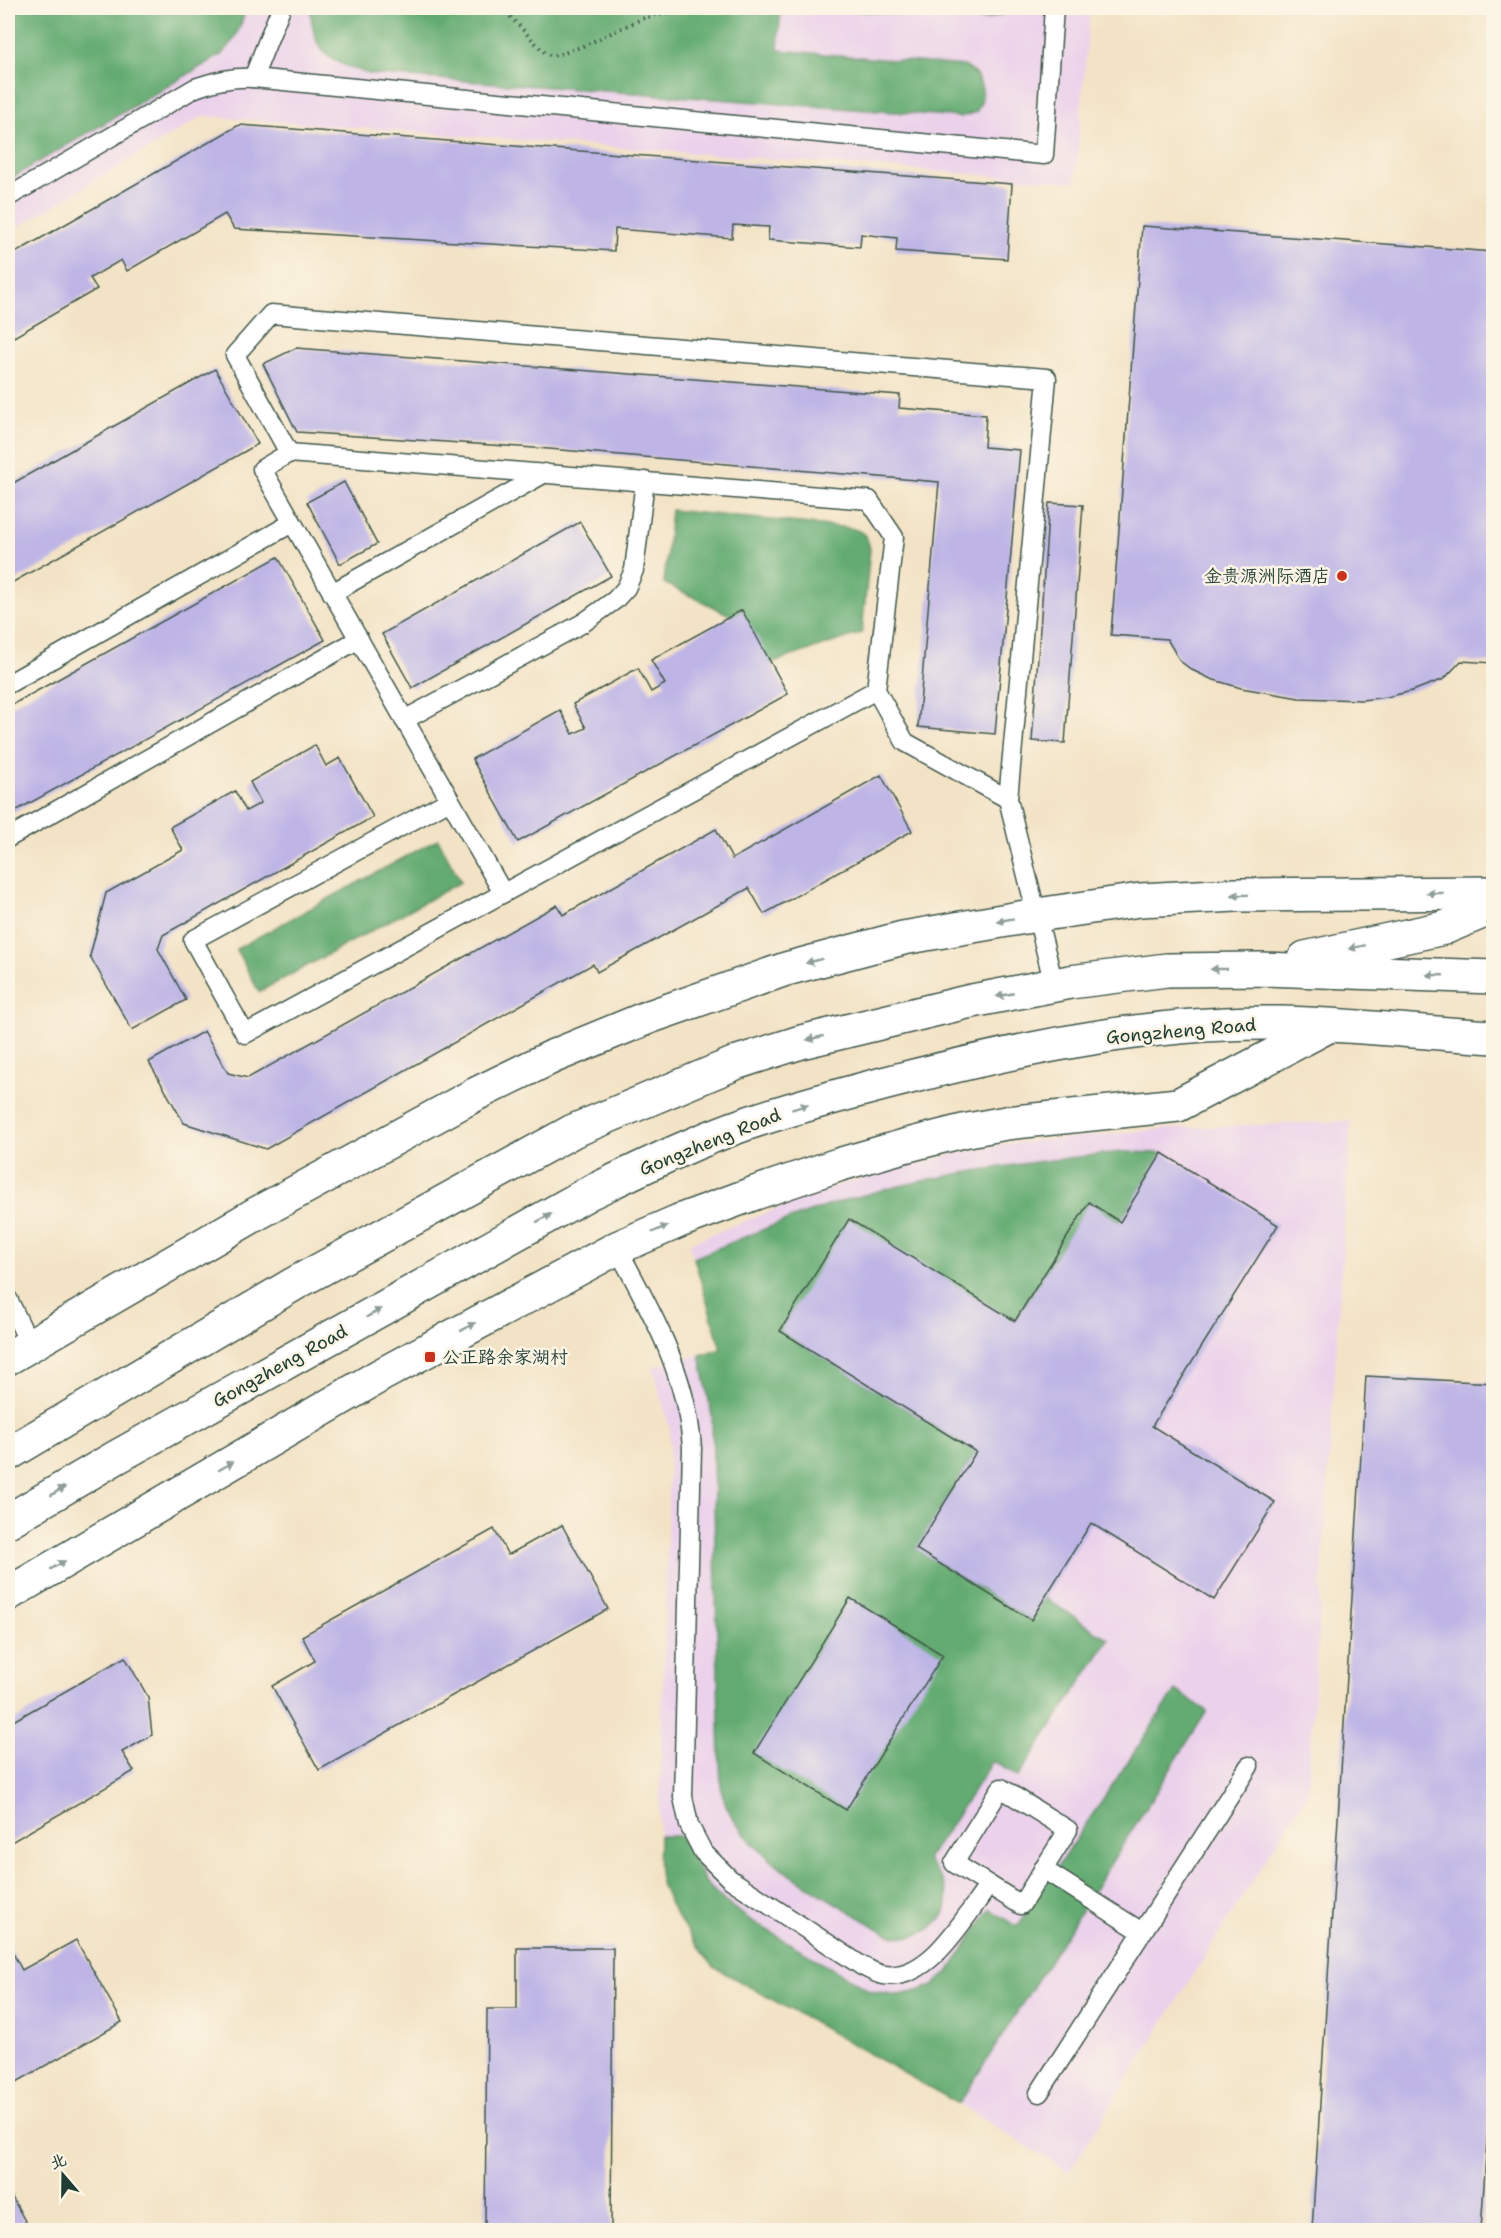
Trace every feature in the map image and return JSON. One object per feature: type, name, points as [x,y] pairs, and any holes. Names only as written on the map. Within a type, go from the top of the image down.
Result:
[{"type":"main road","points":[[19,1352],[256,1214],[476,1094],[554,1056],[649,1017],[786,969],[903,938],[1140,900],[1236,895],[1494,893]]},
{"type":"main road","points":[[1260,969],[1444,928],[1494,907]]},
{"type":"main road","points":[[8,1453],[294,1284],[573,1131],[728,1066],[801,1042],[967,1002],[1054,985],[1167,970],[1260,969],[1494,977]]},
{"type":"main road","name":"Gongzheng Road","points":[[8,1521],[126,1452],[590,1193],[667,1156],[747,1124],[841,1095],[956,1066],[1058,1044],[1198,1026],[1279,1023],[1494,1037]]},
{"type":"main road","points":[[8,1594],[381,1375],[617,1248],[679,1221],[838,1165],[914,1143],[1006,1123],[1178,1105],[1328,1026]]},
{"type":"lane","points":[[253,78],[281,8]]},
{"type":"lane","points":[[8,197],[195,88],[232,77],[1044,156],[1054,8]]},
{"type":"lane","points":[[289,453],[235,355],[271,314],[1047,378],[1008,799],[1054,985]]},
{"type":"lane","points":[[503,893],[262,469],[289,453],[869,500],[894,537],[876,690],[905,742],[1008,799]]},
{"type":"lane","points":[[332,593],[544,473]]},
{"type":"lane","points":[[404,720],[583,623],[615,600],[626,588],[634,570],[645,482]]},
{"type":"lane","points":[[8,684],[292,522]]},
{"type":"lane","points":[[8,838],[358,639]]},
{"type":"lane","points":[[450,800],[193,940],[245,1034],[876,690]]},
{"type":"lane","points":[[617,1248],[669,1348],[684,1393],[690,1421],[692,1448],[683,1797],[689,1825],[704,1852],[730,1879],[862,1966],[884,1975],[909,1972],[931,1959],[989,1885]]},
{"type":"lane","points":[[8,1299],[19,1352]]},
{"type":"lane","points":[[1039,2093],[1249,1766]]},
{"type":"lane","points":[[1001,1788],[1068,1830],[1021,1905],[989,1885],[954,1863],[1001,1788]]},
{"type":"lane","points":[[1043,1869],[1142,1932]]},
{"type":"path","points":[[502,8],[545,53],[552,56],[581,47],[644,18],[692,8]]},
{"type":"shaded area","points":[[8,8],[1090,8],[1075,182],[203,116],[8,233]]},
{"type":"shaded area","points":[[1351,1121],[1308,1793],[1069,2172],[959,2104],[714,1967],[701,1952],[666,1893],[660,1881],[658,1869],[670,1430],[653,1367],[721,1349],[689,1243],[833,1187],[953,1154],[1004,1144],[1162,1129]]},
{"type":"green space","points":[[8,8],[246,8],[237,33],[221,55],[8,180]]},
{"type":"green space","points":[[310,8],[781,8],[778,50],[964,66],[979,80],[982,98],[976,112],[960,117],[369,74],[342,64],[325,53],[315,36]]},
{"type":"green space","points":[[819,8],[1020,8],[988,19],[973,19]]},
{"type":"green space","points":[[671,510],[850,528],[861,532],[866,537],[870,549],[862,633],[771,663],[732,616],[664,583]]},
{"type":"green space","points":[[438,839],[461,882],[259,992],[236,949]]},
{"type":"green space","points":[[1123,1152],[1162,1153],[1120,1222],[1089,1203],[1015,1321],[780,1331],[976,1452],[916,1549],[1031,1620],[1045,1598],[1109,1640],[1018,1777],[993,1761],[927,1860],[942,1881],[947,1896],[947,1906],[939,1922],[932,1928],[915,1935],[905,1937],[894,1935],[879,1929],[812,1889],[767,1857],[748,1839],[733,1819],[723,1797],[720,1765],[712,1416],[700,1355],[721,1349],[694,1258],[804,1214],[882,1190],[962,1173]]},
{"type":"green space","points":[[1176,1690],[1207,1711],[959,2104],[714,1967],[682,1925],[663,1888],[659,1868],[659,1836],[681,1836],[706,1883],[724,1901],[752,1921],[870,1991],[899,1995],[918,1991],[933,1985],[949,1972],[990,1909],[1017,1927]]},
{"type":"building","points":[[239,125],[1012,184],[1007,259],[896,251],[897,238],[861,234],[860,247],[768,240],[769,227],[733,225],[732,238],[615,229],[614,251],[234,229],[225,214],[127,271],[121,260],[90,278],[97,289],[14,337],[8,326],[8,257]]},
{"type":"building","points":[[1142,226],[1494,252],[1494,663],[1461,661],[1444,679],[1412,691],[1387,697],[1362,700],[1299,698],[1241,688],[1211,679],[1180,661],[1167,639],[1111,635]]},
{"type":"building","points":[[296,348],[900,395],[899,408],[986,415],[984,447],[1020,450],[995,734],[918,727],[939,482],[549,449],[297,432],[263,364]]},
{"type":"building","points":[[215,369],[258,444],[8,585],[8,486]]},
{"type":"building","points":[[344,482],[377,544],[340,564],[307,502]]},
{"type":"building","points":[[1049,503],[1083,505],[1065,743],[1032,741]]},
{"type":"building","points":[[580,522],[611,576],[412,688],[382,634]]},
{"type":"building","points":[[278,557],[325,640],[10,814],[8,810],[8,707]]},
{"type":"building","points":[[742,610],[788,694],[518,842],[472,759],[560,710],[573,734],[586,728],[573,704],[638,668],[651,692],[665,684],[651,660]]},
{"type":"building","points":[[315,745],[326,766],[340,758],[373,817],[163,935],[158,949],[186,1000],[132,1030],[90,956],[106,893],[183,850],[170,827],[235,791],[246,811],[261,803],[250,782]]},
{"type":"building","points":[[881,775],[912,831],[764,914],[749,888],[597,972],[593,964],[266,1149],[184,1123],[149,1062],[204,1031],[228,1073],[248,1078],[557,905],[563,915],[716,829],[732,859]]},
{"type":"building","points":[[1162,1153],[1278,1225],[1152,1426],[1275,1502],[1214,1600],[1091,1523],[1031,1620],[916,1549],[976,1452],[780,1331],[849,1219],[1015,1321],[1089,1202],[1120,1222]]},
{"type":"building","points":[[1366,1376],[1494,1383],[1494,2035],[1481,2230],[1312,2230]]},
{"type":"building","points":[[562,1525],[608,1609],[319,1770],[272,1686],[315,1661],[302,1636],[494,1529],[508,1555]]},
{"type":"building","points":[[850,1598],[943,1655],[846,1810],[754,1753]]},
{"type":"building","points":[[125,1657],[148,1697],[152,1735],[122,1752],[134,1771],[8,1844],[8,1724]]},
{"type":"building","points":[[76,1940],[122,2022],[8,2087],[8,1944],[22,1970]]},
{"type":"building","points":[[517,1948],[613,1948],[611,2230],[485,2228],[487,2009],[517,2009]]},
{"type":"building","points":[[8,2190],[30,2230],[8,2230]]},
{"type":"place","name":"金贵源洲际酒店","points":[[1342,576]]},
{"type":"place","name":"公正路余家湖村","points":[[430,1357]]}]
